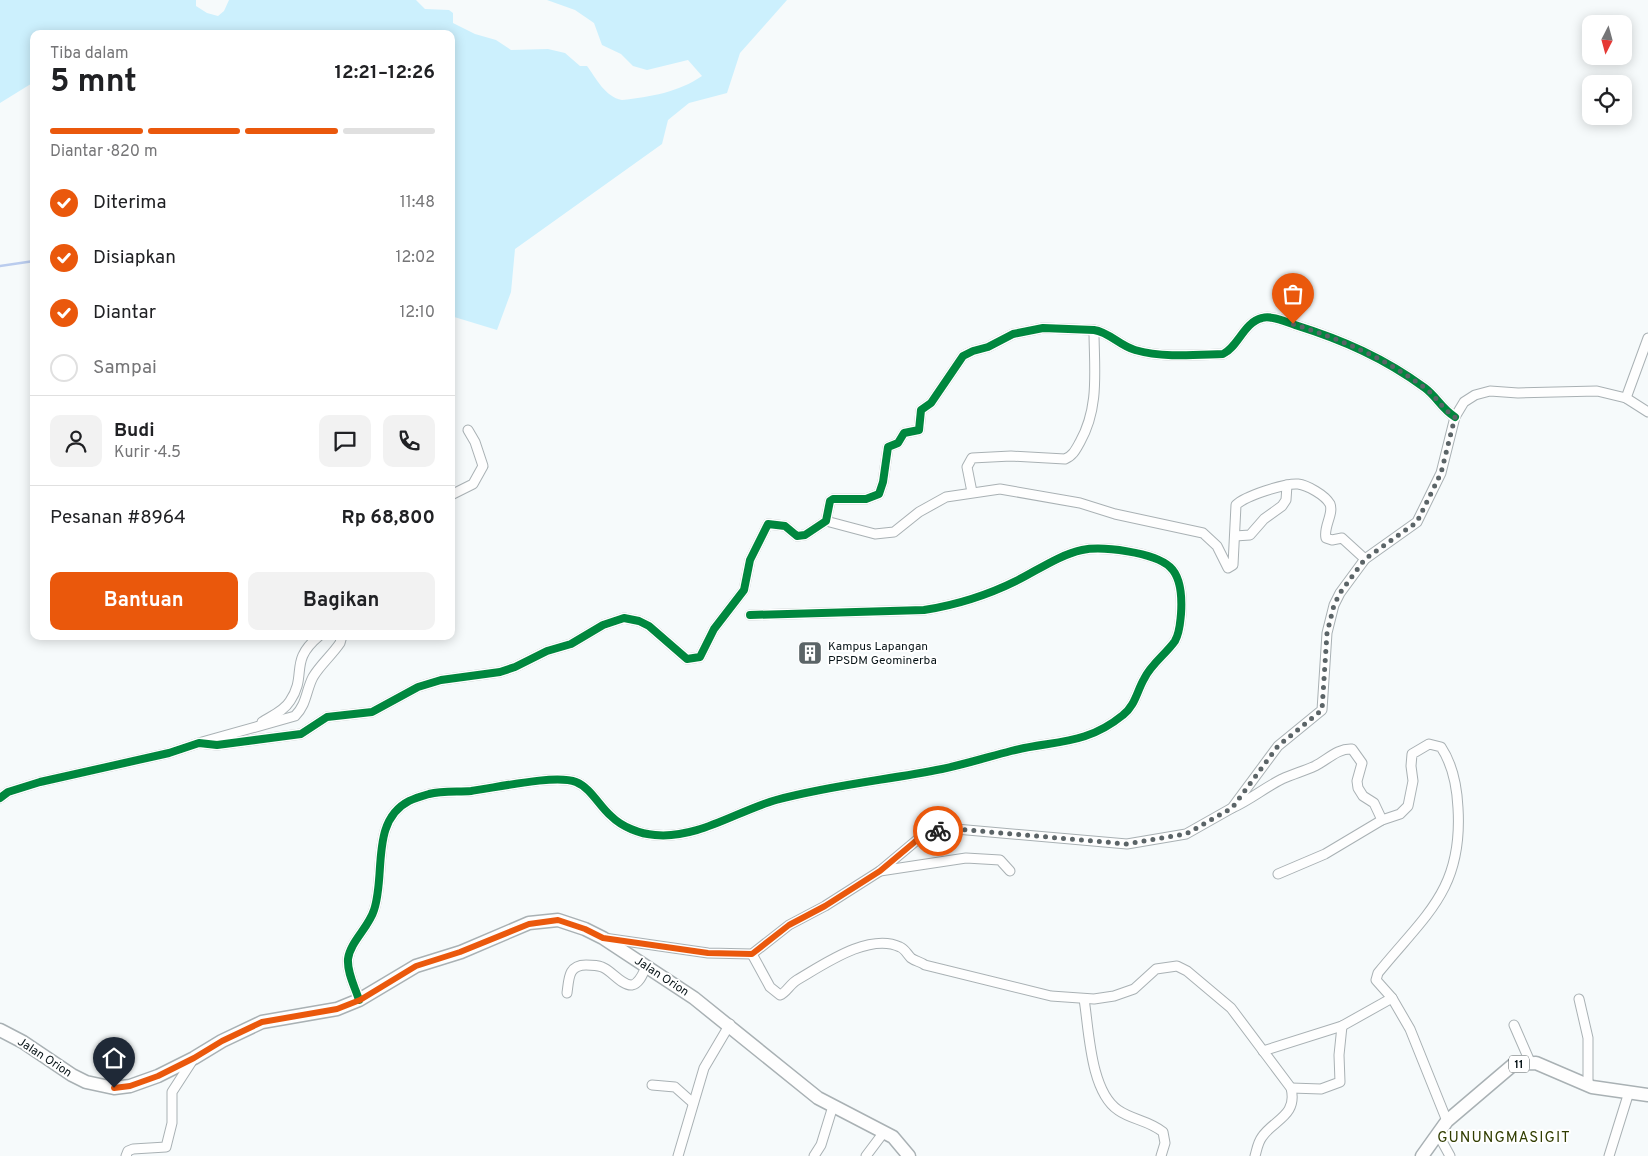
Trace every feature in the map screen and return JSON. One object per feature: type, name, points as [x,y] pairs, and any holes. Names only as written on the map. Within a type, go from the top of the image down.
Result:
[{"type":"highway","name":"Jalan Orion","points":[[0,1030],[24,1042],[72,1075],[86,1082],[114,1088],[143,1082],[194,1058],[222,1041],[262,1022],[320,1014],[360,1000],[416,966],[460,952],[529,924],[558,920],[578,926],[603,938],[730,1024],[805,1088],[833,1106],[893,1137],[909,1156]]},
{"type":"highway","name":"11","points":[[1422,1156],[1447,1122],[1514,1064],[1536,1063],[1588,1086],[1648,1095]]},
{"type":"street","points":[[199,743],[218,745],[301,734],[327,717],[372,712],[418,687],[441,680],[500,672],[515,667],[547,650],[571,644],[603,624],[624,618],[639,621],[649,626],[687,660],[694,660],[704,652],[714,629],[744,590],[750,560],[768,524],[785,526],[797,536],[805,535],[826,521],[830,501],[833,499],[866,499],[879,494],[884,482],[888,447],[898,443],[904,433],[919,430],[921,410],[931,403],[963,356],[988,348],[1013,334],[1043,328],[1094,330],[1102,331],[1134,350],[1174,355],[1223,354],[1254,322],[1262,318],[1277,319],[1343,340],[1379,359],[1427,390],[1440,406],[1455,417]]},
{"type":"street","points":[[972,492],[968,467],[972,458],[1011,456],[1065,459],[1072,455],[1087,428],[1094,400],[1094,330]]},
{"type":"street","points":[[1626,398],[1648,338]]},
{"type":"street","points":[[1232,808],[1278,746],[1322,710],[1329,621],[1340,593],[1365,559],[1417,522],[1441,473],[1455,417],[1464,402],[1474,395],[1490,391],[1518,393],[1596,391],[1626,398],[1642,410],[1648,412]]},
{"type":"street","points":[[455,493],[473,484],[483,466],[475,442],[468,430]]},
{"type":"street","points":[[826,521],[875,534],[894,532],[920,512],[946,497],[1000,489],[1080,502],[1115,514],[1203,533],[1217,546],[1228,568],[1233,565],[1236,504],[1287,485],[1298,484],[1325,498],[1331,509],[1324,532],[1326,538],[1332,540],[1342,538],[1365,559]]},
{"type":"street","points":[[1235,536],[1250,535],[1264,519],[1282,506],[1286,500],[1287,485]]},
{"type":"street","points":[[360,1000],[349,972],[348,958],[375,909],[379,864],[388,819],[398,808],[411,799],[432,793],[469,791],[554,780],[575,781],[599,802],[612,818],[634,830],[650,835],[667,836],[692,832],[772,801],[808,792],[939,770],[1012,751],[1079,739],[1125,714],[1135,701],[1145,675],[1175,640],[1180,631],[1182,600],[1177,578],[1171,567],[1161,561],[1135,553],[1110,549],[1082,550],[1065,556],[1018,581],[948,606],[924,610],[750,615]]},
{"type":"street","points":[[258,725],[289,703],[298,683],[299,664],[305,647],[314,640]]},
{"type":"street","points":[[0,798],[8,792],[40,782],[169,753],[258,725],[295,716],[301,710],[313,678],[341,640]]},
{"type":"street","points":[[299,664],[310,687]]},
{"type":"street","points":[[1278,874],[1326,854],[1382,820],[1400,814],[1408,806],[1413,781],[1410,766],[1412,754],[1424,746],[1441,747],[1450,764],[1458,794],[1460,832],[1456,857],[1445,889],[1435,906],[1378,973],[1376,980],[1392,998],[1410,1029],[1447,1122]]},
{"type":"street","points":[[603,938],[708,953],[752,954],[789,925],[825,906],[880,871],[909,846],[930,833],[956,829],[1127,844],[1186,834],[1250,800],[1284,778],[1316,766],[1344,748],[1352,749],[1362,763],[1357,781],[1358,788],[1363,796],[1374,803],[1382,820]]},
{"type":"street","points":[[880,871],[975,857],[1000,860],[1010,871]]},
{"type":"street","points":[[752,954],[770,986],[780,995],[789,986],[827,963],[865,944],[878,943],[902,948],[912,958],[925,965],[1051,996],[1084,998],[1114,996],[1134,989],[1156,968],[1177,966],[1187,971],[1231,1008],[1291,1088],[1293,1096],[1286,1114],[1282,1120],[1263,1135],[1255,1156]]},
{"type":"street","points":[[567,993],[571,970],[574,967],[600,966],[610,970],[627,984],[633,985],[639,981],[646,967]]},
{"type":"street","points":[[1084,998],[1094,1067],[1104,1093],[1118,1110],[1151,1123],[1163,1132],[1164,1143],[1161,1156]]},
{"type":"street","points":[[1263,1051],[1342,1026],[1392,998]]},
{"type":"street","points":[[1578,999],[1588,1038],[1588,1086]]},
{"type":"street","points":[[678,1156],[704,1068],[730,1024]]},
{"type":"street","points":[[1514,1025],[1531,1064]]},
{"type":"street","points":[[1291,1088],[1321,1089],[1340,1082],[1339,1056],[1342,1026]]},
{"type":"street","points":[[126,1156],[128,1151],[133,1149],[166,1147],[172,1123],[172,1092],[194,1058]]},
{"type":"street","points":[[652,1085],[675,1087],[693,1103]]},
{"type":"street","points":[[1609,1156],[1629,1092]]},
{"type":"street","points":[[814,1156],[822,1145],[833,1106]]},
{"type":"street","points":[[866,1156],[884,1132]]},
{"type":"street","points":[[1438,1134],[1450,1156]]},
{"type":"shaded area","points":[[0,0],[196,0],[196,6],[207,13],[218,16],[224,11],[229,0],[416,0],[425,9],[449,10],[453,13],[453,23],[475,34],[496,40],[511,50],[548,49],[565,53],[580,66],[587,66],[606,91],[622,100],[674,90],[702,76],[688,60],[647,70],[633,66],[621,54],[602,45],[594,23],[575,10],[547,0],[787,0],[740,53],[727,93],[689,103],[668,120],[662,144],[515,249],[511,292],[497,330],[455,317],[455,30],[30,30],[30,84],[0,103]]},
{"type":"waterway","points":[[0,266],[30,262]]},
{"type":"cycle path","points":[[0,798],[8,792],[40,782],[169,753],[199,743],[217,745],[301,734],[327,717],[372,712],[418,687],[441,680],[500,672],[515,667],[547,651],[571,644],[603,625],[624,618],[639,621],[649,626],[687,659],[700,657],[714,629],[744,590],[750,560],[768,524],[785,526],[797,536],[805,535],[826,521],[830,501],[833,499],[866,499],[879,494],[883,482],[888,447],[898,443],[904,433],[919,430],[921,410],[931,403],[963,356],[988,347],[1013,334],[1043,328],[1094,330],[1105,333],[1130,348],[1146,353],[1179,355],[1223,354],[1233,346],[1250,324],[1262,318],[1274,318],[1330,337],[1379,359],[1425,388],[1455,417]]},
{"type":"cycle path","points":[[359,1000],[349,969],[349,953],[374,910],[379,881],[381,850],[389,822],[397,810],[409,801],[434,793],[471,791],[525,782],[566,780],[576,782],[586,788],[615,820],[626,827],[649,834],[671,835],[702,829],[776,800],[838,786],[942,769],[1011,751],[1082,737],[1109,725],[1123,715],[1133,703],[1147,674],[1177,638],[1181,602],[1177,577],[1170,567],[1162,562],[1152,557],[1128,551],[1091,549],[1065,555],[1018,580],[984,595],[936,608],[924,610],[750,615]]},
{"type":"way so far","points":[[938,831],[956,829],[1022,837],[1127,844],[1146,843],[1186,834],[1232,808],[1278,746],[1322,710],[1327,633],[1334,605],[1340,593],[1365,559],[1417,522],[1441,473],[1455,417],[1440,406],[1427,390],[1379,359],[1343,340],[1293,324]]},
{"type":"place","name":"Kampus Lapangan PPSDM Geominerba","points":[[810,653]]},
{"type":"district","name":"GUNUNGMASIGIT","points":[[1504,1137]]},
{"type":"route","points":[[114,1088],[130,1086],[158,1076],[222,1041],[262,1022],[320,1014],[337,1009],[360,1000],[416,966],[460,952],[529,924],[543,921],[558,920],[572,923],[603,938],[708,953],[752,954],[789,925],[825,906],[880,871],[917,840],[938,831]]}]
